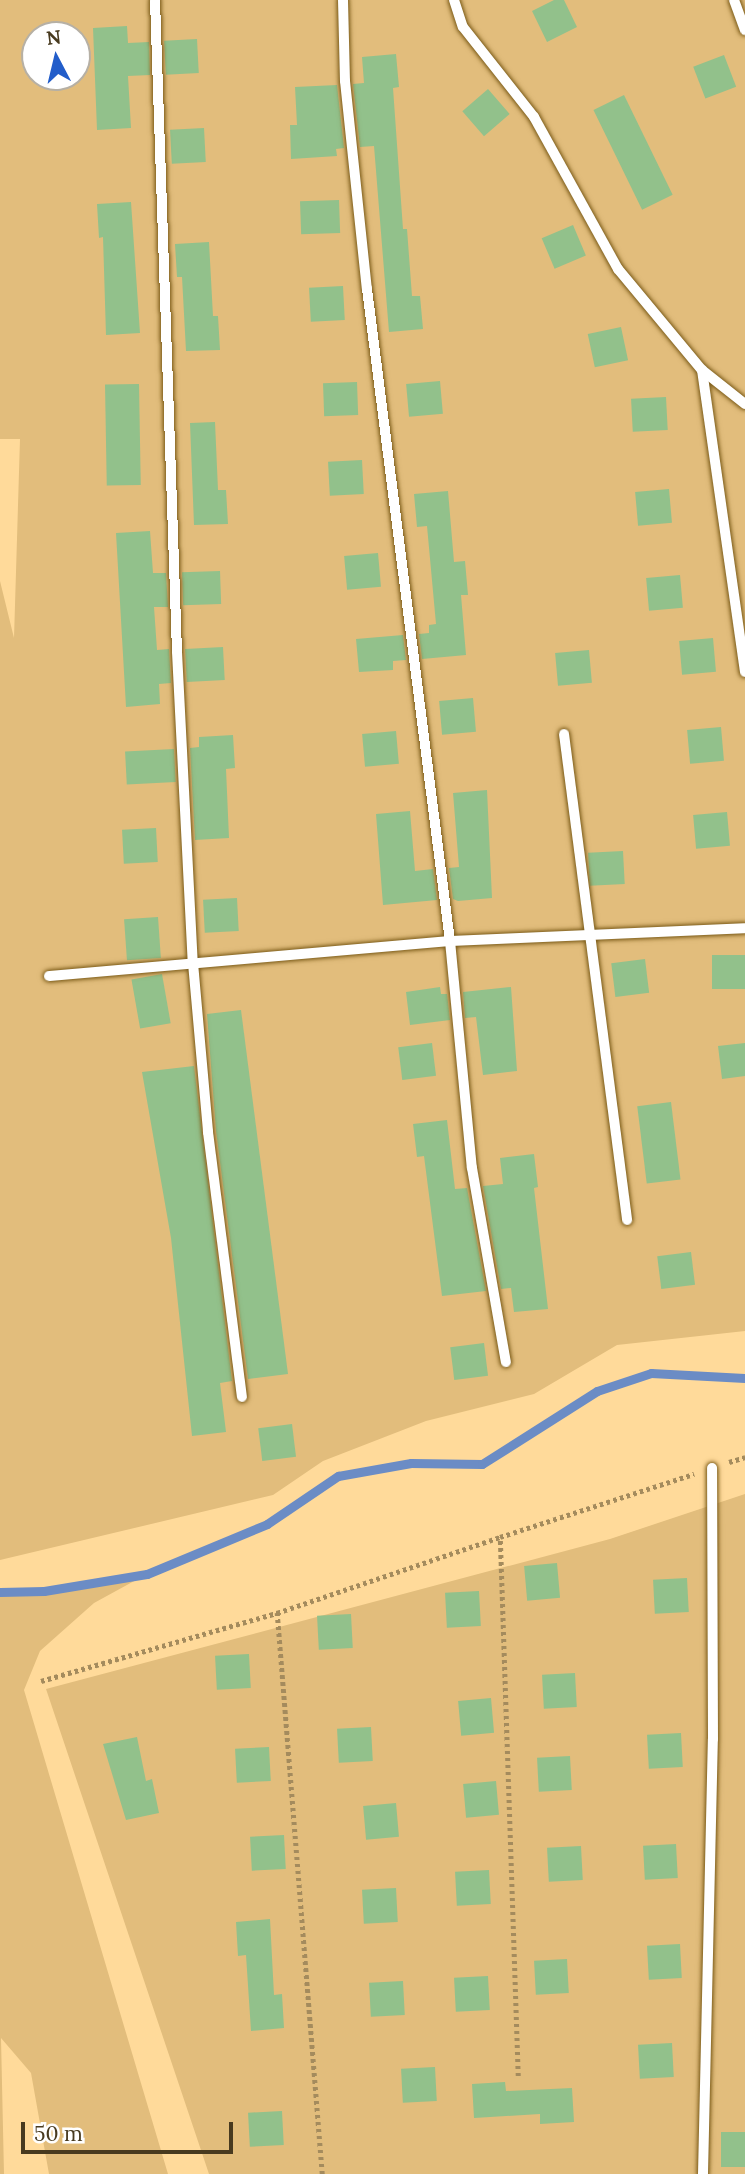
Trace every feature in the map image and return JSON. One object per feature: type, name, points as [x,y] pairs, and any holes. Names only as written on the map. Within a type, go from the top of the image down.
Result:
[{"type":"lane","points":[[156,0],[177,652],[193,963],[208,1132],[243,1397]]},
{"type":"lane","points":[[343,0],[345,80],[366,275],[450,941],[472,1168],[506,1362]]},
{"type":"lane","points":[[454,0],[463,27],[534,117],[618,270],[702,370],[745,404]]},
{"type":"lane","points":[[734,0],[745,30]]},
{"type":"lane","points":[[702,370],[745,672]]},
{"type":"lane","points":[[564,734],[627,1220]]},
{"type":"lane","points":[[50,976],[450,941],[745,928]]},
{"type":"lane","points":[[703,2174],[713,1739],[712,1468]]},
{"type":"path","points":[[41,1681],[277,1613],[745,1457]]},
{"type":"path","points":[[500,1537],[518,2076]]},
{"type":"path","points":[[277,1613],[322,2174]]},
{"type":"shaded area","points":[[0,0],[745,0],[745,1331],[617,1345],[534,1394],[426,1421],[323,1461],[273,1495],[0,1560],[0,581],[14,638],[20,439],[0,439]]},
{"type":"shaded area","points":[[745,1494],[745,2174],[209,2174],[46,1689],[610,1539]]},
{"type":"shaded area","points":[[147,1574],[94,1603],[40,1651],[24,1690],[168,2174],[49,2174],[31,2073],[1,2038],[4,2174],[0,2174],[0,1592],[44,1591]]},
{"type":"building","points":[[554,0],[564,0],[577,27],[547,42],[532,11]]},
{"type":"building","points":[[127,26],[128,43],[149,42],[150,75],[128,76],[131,128],[97,130],[93,28]]},
{"type":"building","points":[[197,39],[199,73],[166,75],[164,41]]},
{"type":"building","points":[[396,54],[399,87],[393,88],[403,229],[407,229],[412,296],[420,296],[423,329],[389,332],[374,146],[360,147],[353,84],[364,83],[362,57]]},
{"type":"building","points":[[724,55],[736,87],[705,99],[693,67]]},
{"type":"building","points":[[337,85],[344,148],[336,149],[337,156],[291,159],[290,125],[297,125],[295,87]]},
{"type":"building","points":[[488,89],[510,114],[484,136],[462,111]]},
{"type":"building","points":[[624,95],[673,195],[642,210],[593,110]]},
{"type":"building","points":[[204,128],[206,162],[172,164],[170,130]]},
{"type":"building","points":[[339,200],[340,233],[301,234],[300,201]]},
{"type":"building","points":[[131,202],[140,333],[106,335],[103,237],[99,238],[97,204]]},
{"type":"building","points":[[573,225],[586,255],[555,269],[542,238]]},
{"type":"building","points":[[209,242],[213,316],[218,316],[220,350],[186,351],[182,277],[177,277],[175,244]]},
{"type":"building","points":[[343,286],[345,320],[311,322],[309,288]]},
{"type":"building","points":[[621,327],[628,360],[595,367],[588,334]]},
{"type":"building","points":[[440,381],[443,414],[409,417],[406,384]]},
{"type":"building","points":[[357,382],[358,415],[324,416],[323,383]]},
{"type":"building","points":[[139,384],[141,485],[107,486],[105,385]]},
{"type":"building","points":[[666,397],[668,430],[633,432],[631,399]]},
{"type":"building","points":[[215,422],[218,490],[226,490],[228,524],[194,525],[190,423]]},
{"type":"building","points":[[362,460],[364,494],[330,496],[328,462]]},
{"type":"building","points":[[669,489],[672,523],[638,526],[635,492]]},
{"type":"building","points":[[448,491],[454,562],[465,561],[468,595],[461,595],[466,655],[422,659],[419,634],[429,633],[429,625],[436,624],[427,526],[417,527],[414,494]]},
{"type":"building","points":[[150,531],[153,573],[166,573],[168,607],[154,607],[157,650],[169,649],[171,683],[159,684],[160,704],[126,707],[116,533]]},
{"type":"building","points":[[378,553],[381,587],[347,590],[344,556]]},
{"type":"building","points":[[220,571],[221,604],[183,605],[182,572]]},
{"type":"building","points":[[680,575],[683,608],[649,611],[646,578]]},
{"type":"building","points":[[403,635],[406,660],[393,661],[393,670],[359,672],[356,639]]},
{"type":"building","points":[[713,638],[716,672],[682,675],[679,641]]},
{"type":"building","points":[[223,647],[225,680],[187,682],[185,649]]},
{"type":"building","points":[[589,650],[592,683],[558,686],[555,653]]},
{"type":"building","points":[[473,698],[476,732],[442,735],[439,701]]},
{"type":"building","points":[[721,727],[724,761],[690,764],[687,730]]},
{"type":"building","points":[[396,731],[399,764],[365,767],[362,734]]},
{"type":"building","points":[[233,735],[235,768],[226,769],[229,838],[195,840],[190,748],[199,747],[199,737]]},
{"type":"building","points":[[174,749],[176,782],[127,785],[125,752]]},
{"type":"building","points":[[487,790],[492,898],[458,901],[453,899],[449,868],[459,867],[453,793]]},
{"type":"building","points":[[410,811],[415,871],[433,869],[437,900],[383,905],[376,814]]},
{"type":"building","points":[[727,812],[730,846],[696,849],[693,815]]},
{"type":"building","points":[[156,828],[158,862],[124,864],[122,830]]},
{"type":"building","points":[[623,851],[625,884],[590,886],[588,853]]},
{"type":"building","points":[[237,898],[239,931],[205,933],[203,900]]},
{"type":"building","points":[[158,917],[161,958],[127,960],[124,919]]},
{"type":"building","points":[[712,955],[745,955],[745,989],[712,989]]},
{"type":"building","points":[[645,959],[649,993],[615,997],[611,963]]},
{"type":"building","points":[[162,974],[171,1023],[140,1029],[131,979]]},
{"type":"building","points":[[440,987],[441,994],[447,994],[450,1020],[410,1025],[406,992]]},
{"type":"building","points":[[511,987],[517,1071],[483,1075],[476,1017],[465,1018],[463,992]]},
{"type":"building","points":[[241,1010],[288,1374],[248,1379],[216,1131],[207,1014]]},
{"type":"building","points":[[432,1043],[436,1076],[402,1080],[398,1047]]},
{"type":"building","points":[[745,1043],[745,1076],[722,1079],[718,1046]]},
{"type":"building","points":[[194,1066],[232,1381],[220,1383],[226,1432],[192,1436],[171,1238],[142,1072]]},
{"type":"building","points":[[671,1102],[681,1179],[647,1184],[637,1106]]},
{"type":"building","points":[[447,1120],[455,1189],[467,1188],[486,1291],[442,1296],[424,1156],[417,1157],[413,1124]]},
{"type":"building","points":[[534,1154],[538,1187],[534,1188],[548,1309],[514,1312],[511,1288],[501,1289],[483,1186],[503,1184],[500,1158]]},
{"type":"building","points":[[691,1252],[695,1285],[661,1289],[657,1256]]},
{"type":"building","points":[[484,1343],[488,1376],[454,1380],[450,1347]]},
{"type":"building","points":[[292,1424],[296,1457],[262,1461],[258,1428]]},
{"type":"building","points":[[557,1563],[560,1598],[527,1601],[524,1566]]},
{"type":"building","points":[[687,1578],[689,1612],[655,1614],[653,1580]]},
{"type":"building","points":[[479,1591],[481,1626],[447,1628],[445,1593]]},
{"type":"building","points":[[351,1614],[353,1648],[319,1650],[317,1616]]},
{"type":"building","points":[[249,1654],[251,1688],[217,1690],[215,1656]]},
{"type":"building","points":[[575,1673],[577,1707],[544,1709],[542,1675]]},
{"type":"building","points":[[491,1698],[494,1733],[461,1736],[458,1701]]},
{"type":"building","points":[[371,1727],[373,1761],[339,1763],[337,1729]]},
{"type":"building","points":[[681,1733],[683,1767],[649,1769],[647,1735]]},
{"type":"building","points":[[137,1737],[146,1781],[152,1779],[159,1813],[126,1820],[103,1744]]},
{"type":"building","points":[[269,1747],[271,1781],[237,1783],[235,1749]]},
{"type":"building","points":[[570,1756],[572,1790],[539,1792],[537,1758]]},
{"type":"building","points":[[496,1781],[499,1815],[466,1818],[463,1784]]},
{"type":"building","points":[[396,1803],[399,1837],[366,1840],[363,1806]]},
{"type":"building","points":[[284,1835],[286,1869],[252,1871],[250,1837]]},
{"type":"building","points":[[676,1844],[678,1878],[645,1880],[643,1846]]},
{"type":"building","points":[[581,1846],[583,1880],[549,1882],[547,1848]]},
{"type":"building","points":[[489,1870],[491,1904],[457,1906],[455,1872]]},
{"type":"building","points":[[396,1888],[398,1922],[364,1924],[362,1890]]},
{"type":"building","points":[[270,1919],[274,1995],[282,1994],[284,2028],[251,2031],[246,1955],[238,1956],[236,1922]]},
{"type":"building","points":[[680,1944],[682,1978],[649,1980],[647,1946]]},
{"type":"building","points":[[567,1959],[569,1993],[536,1995],[534,1961]]},
{"type":"building","points":[[488,1976],[490,2010],[456,2012],[454,1978]]},
{"type":"building","points":[[403,1981],[405,2015],[371,2017],[369,1983]]},
{"type":"building","points":[[672,2043],[674,2077],[640,2079],[638,2045]]},
{"type":"building","points":[[435,2067],[437,2101],[403,2103],[401,2069]]},
{"type":"building","points":[[505,2082],[506,2091],[572,2088],[574,2122],[540,2124],[540,2114],[474,2118],[472,2084]]},
{"type":"building","points":[[282,2111],[284,2145],[250,2147],[248,2113]]},
{"type":"building","points":[[721,2132],[745,2132],[745,2167],[721,2167]]},
{"type":"waterway","points":[[0,1592],[44,1591],[147,1574],[267,1524],[338,1476],[411,1463],[482,1464],[597,1391],[651,1373],[745,1378]]}]
